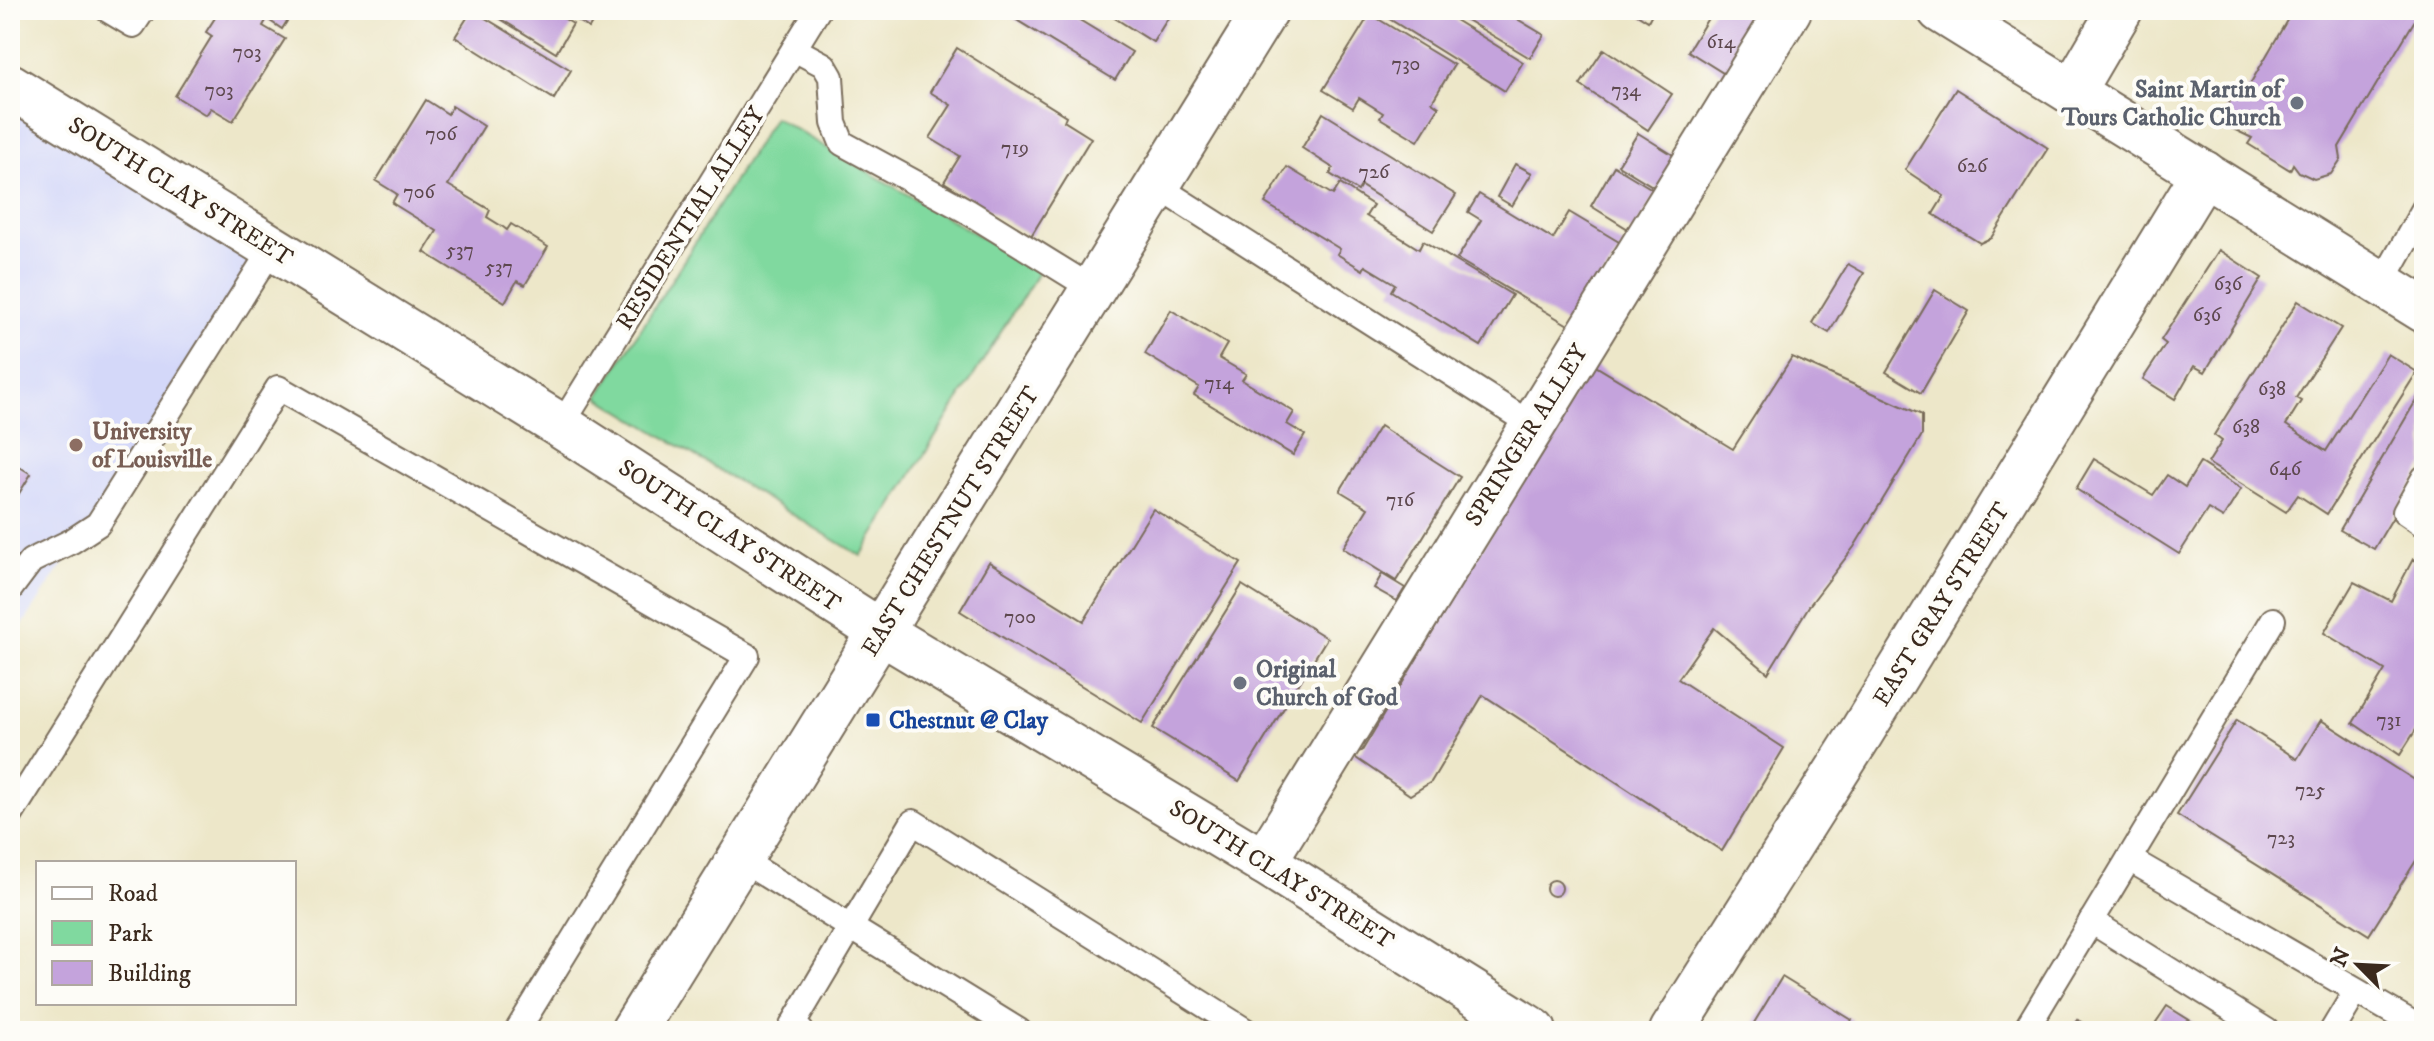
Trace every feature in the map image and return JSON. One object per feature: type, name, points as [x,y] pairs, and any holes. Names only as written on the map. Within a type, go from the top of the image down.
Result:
[{"type":"street","name":"EAST CHESTNUT STREET","points":[[633,1031],[1266,10]]},
{"type":"street","name":"SPRINGER ALLEY","points":[[1264,862],[1789,10]]},
{"type":"street","points":[[1940,10],[2424,310]]},
{"type":"street","points":[[2072,92],[2120,10]]},
{"type":"street","name":"SOUTH CLAY STREET","points":[[10,86],[561,426],[881,632],[1264,862],[1534,1031]]},
{"type":"street","name":"EAST GRAY STREET","points":[[1672,1031],[1861,733],[2204,173]]},
{"type":"lane","points":[[108,10],[133,25],[143,10]]},
{"type":"lane","name":"RESIDENTIAL ALLEY","points":[[561,426],[818,10]]},
{"type":"lane","points":[[794,49],[824,65],[831,77],[834,123],[842,143],[967,211],[1093,289]]},
{"type":"lane","points":[[1157,186],[1532,425]]},
{"type":"lane","points":[[2382,283],[2424,209]]},
{"type":"lane","points":[[10,589],[31,561],[98,524],[273,247]]},
{"type":"lane","points":[[10,816],[278,388],[747,656],[517,1031]]},
{"type":"lane","points":[[2424,478],[2405,512],[2424,525]]},
{"type":"lane","points":[[2025,1031],[2273,620]]},
{"type":"lane","points":[[801,1031],[792,1026],[913,822],[1246,1031]]},
{"type":"lane","points":[[740,859],[1019,1031]]},
{"type":"lane","points":[[2129,859],[2424,1030]]},
{"type":"lane","points":[[2091,921],[2267,1031]]},
{"type":"lane","points":[[2332,1031],[2356,991]]},
{"type":"shaded area","name":"University of Louisville","points":[[10,86],[273,247],[10,644]]},
{"type":"green space","points":[[774,117],[1039,271],[861,556],[598,397]]},
{"type":"building","points":[[220,10],[294,10],[282,29],[267,19],[263,26],[285,39],[233,121],[211,108],[206,115],[175,96],[212,36],[206,32]]},
{"type":"building","points":[[472,10],[571,70],[554,99],[455,37]]},
{"type":"building","points":[[486,10],[550,10],[573,24],[556,53]]},
{"type":"building","points":[[560,10],[600,10],[589,28]]},
{"type":"building","points":[[1000,10],[1063,10],[1132,52],[1115,80]]},
{"type":"building","points":[[1102,10],[1173,10],[1153,42]]},
{"type":"building","points":[[1375,10],[1439,10],[1523,62],[1505,91]]},
{"type":"building","points":[[1450,10],[1502,10],[1544,35],[1530,58]]},
{"type":"building","points":[[1631,10],[1654,10],[1648,21]]},
{"type":"building","points":[[1713,10],[1769,10],[1728,76],[1688,51]]},
{"type":"building","name":"Saint Martin of Tours Catholic Church","points":[[2293,10],[2421,10],[2339,147],[2341,159],[2331,174],[2314,179],[2299,172],[2293,164],[2290,170],[2248,144],[2252,138],[2229,127],[2225,111],[2233,95],[2246,91]]},
{"type":"building","points":[[1370,14],[1454,65],[1432,102],[1439,107],[1418,141],[1380,118],[1383,113],[1359,98],[1353,108],[1323,90]]},
{"type":"building","points":[[957,48],[1066,116],[1064,121],[1091,138],[1031,236],[944,182],[960,156],[930,138],[951,105],[930,92]]},
{"type":"building","points":[[1604,49],[1672,94],[1648,130],[1580,85]]},
{"type":"building","points":[[1956,89],[2048,148],[1991,238],[1980,243],[1933,214],[1944,196],[1905,170]]},
{"type":"building","points":[[426,100],[448,114],[452,106],[484,126],[448,185],[490,210],[487,217],[507,230],[511,224],[548,247],[525,285],[517,281],[505,302],[424,252],[437,231],[392,203],[397,194],[376,181]]},
{"type":"building","points":[[1323,113],[1456,195],[1433,231],[1361,186],[1358,191],[1330,174],[1333,168],[1302,148]]},
{"type":"building","points":[[1638,133],[1678,158],[1659,190],[1618,165]]},
{"type":"building","points":[[1515,164],[1532,173],[1512,206],[1497,197]]},
{"type":"building","points":[[1614,166],[1657,192],[1633,232],[1591,206]]},
{"type":"building","points":[[1287,167],[1333,195],[1340,184],[1373,205],[1366,216],[1419,249],[1423,241],[1512,295],[1481,346],[1391,291],[1395,284],[1337,254],[1340,249],[1265,203]]},
{"type":"building","points":[[1479,194],[1553,239],[1569,212],[1624,245],[1570,326],[1457,259],[1481,220],[1468,212]]},
{"type":"building","points":[[2219,250],[2262,278],[2205,372],[2194,366],[2175,399],[2143,379],[2166,344],[2161,340]]},
{"type":"building","points":[[1848,264],[1864,273],[1829,333],[1812,323]]},
{"type":"building","points":[[1935,290],[1969,311],[1921,393],[1886,372]]},
{"type":"building","points":[[2298,301],[2341,328],[2296,398],[2301,401],[2286,425],[2326,451],[2388,354],[2417,372],[2327,514],[2298,495],[2286,512],[2208,463],[2222,441],[2214,435]]},
{"type":"building","points":[[1171,310],[1227,344],[1219,358],[1246,374],[1242,380],[1294,412],[1287,424],[1305,435],[1293,455],[1194,395],[1199,387],[1145,354]]},
{"type":"building","points":[[1792,357],[1922,415],[1922,435],[1854,547],[1809,606],[1768,673],[1714,628],[1678,679],[1784,748],[1722,851],[1483,695],[1431,782],[1410,795],[1350,754],[1362,751],[1592,364],[1733,449]]},
{"type":"building","points":[[2424,387],[2424,465],[2374,549],[2340,530]]},
{"type":"building","points":[[1380,426],[1460,477],[1396,581],[1343,548],[1368,508],[1340,491]]},
{"type":"building","points":[[2094,459],[2153,495],[2167,475],[2185,487],[2200,463],[2241,489],[2223,518],[2208,509],[2179,554],[2076,489]]},
{"type":"building","points":[[10,461],[31,474],[10,508]]},
{"type":"building","points":[[1153,509],[1241,563],[1142,723],[960,611],[989,562],[1084,621]]},
{"type":"building","points":[[2413,559],[2424,565],[2424,717],[2400,755],[2353,723],[2385,670],[2324,633],[2354,582],[2391,601]]},
{"type":"building","points":[[1382,574],[1405,588],[1397,601],[1374,588]]},
{"type":"building","name":"Original Church of God","points":[[1242,585],[1327,638],[1239,781],[1153,728]]},
{"type":"building","points":[[2237,720],[2297,759],[2321,720],[2424,786],[2424,848],[2369,935],[2177,815]]},
{"type":"building","points":[[1554,880],[1562,888],[1554,896],[1546,888]]},
{"type":"building","points":[[1782,977],[1852,1020],[1846,1031],[1749,1031]]},
{"type":"building","points":[[2167,1006],[2207,1031],[2150,1031]]},
{"type":"building","points":[[2078,1020],[2095,1031],[2071,1031]]},
{"type":"place","name":"Saint Martin of Tours Catholic Church","points":[[2297,103]]},
{"type":"place","name":"University of Louisville","points":[[76,445]]},
{"type":"place","name":"Original Church of God","points":[[1240,683]]},
{"type":"place","name":"Chestnut @ Clay","points":[[873,720]]}]
